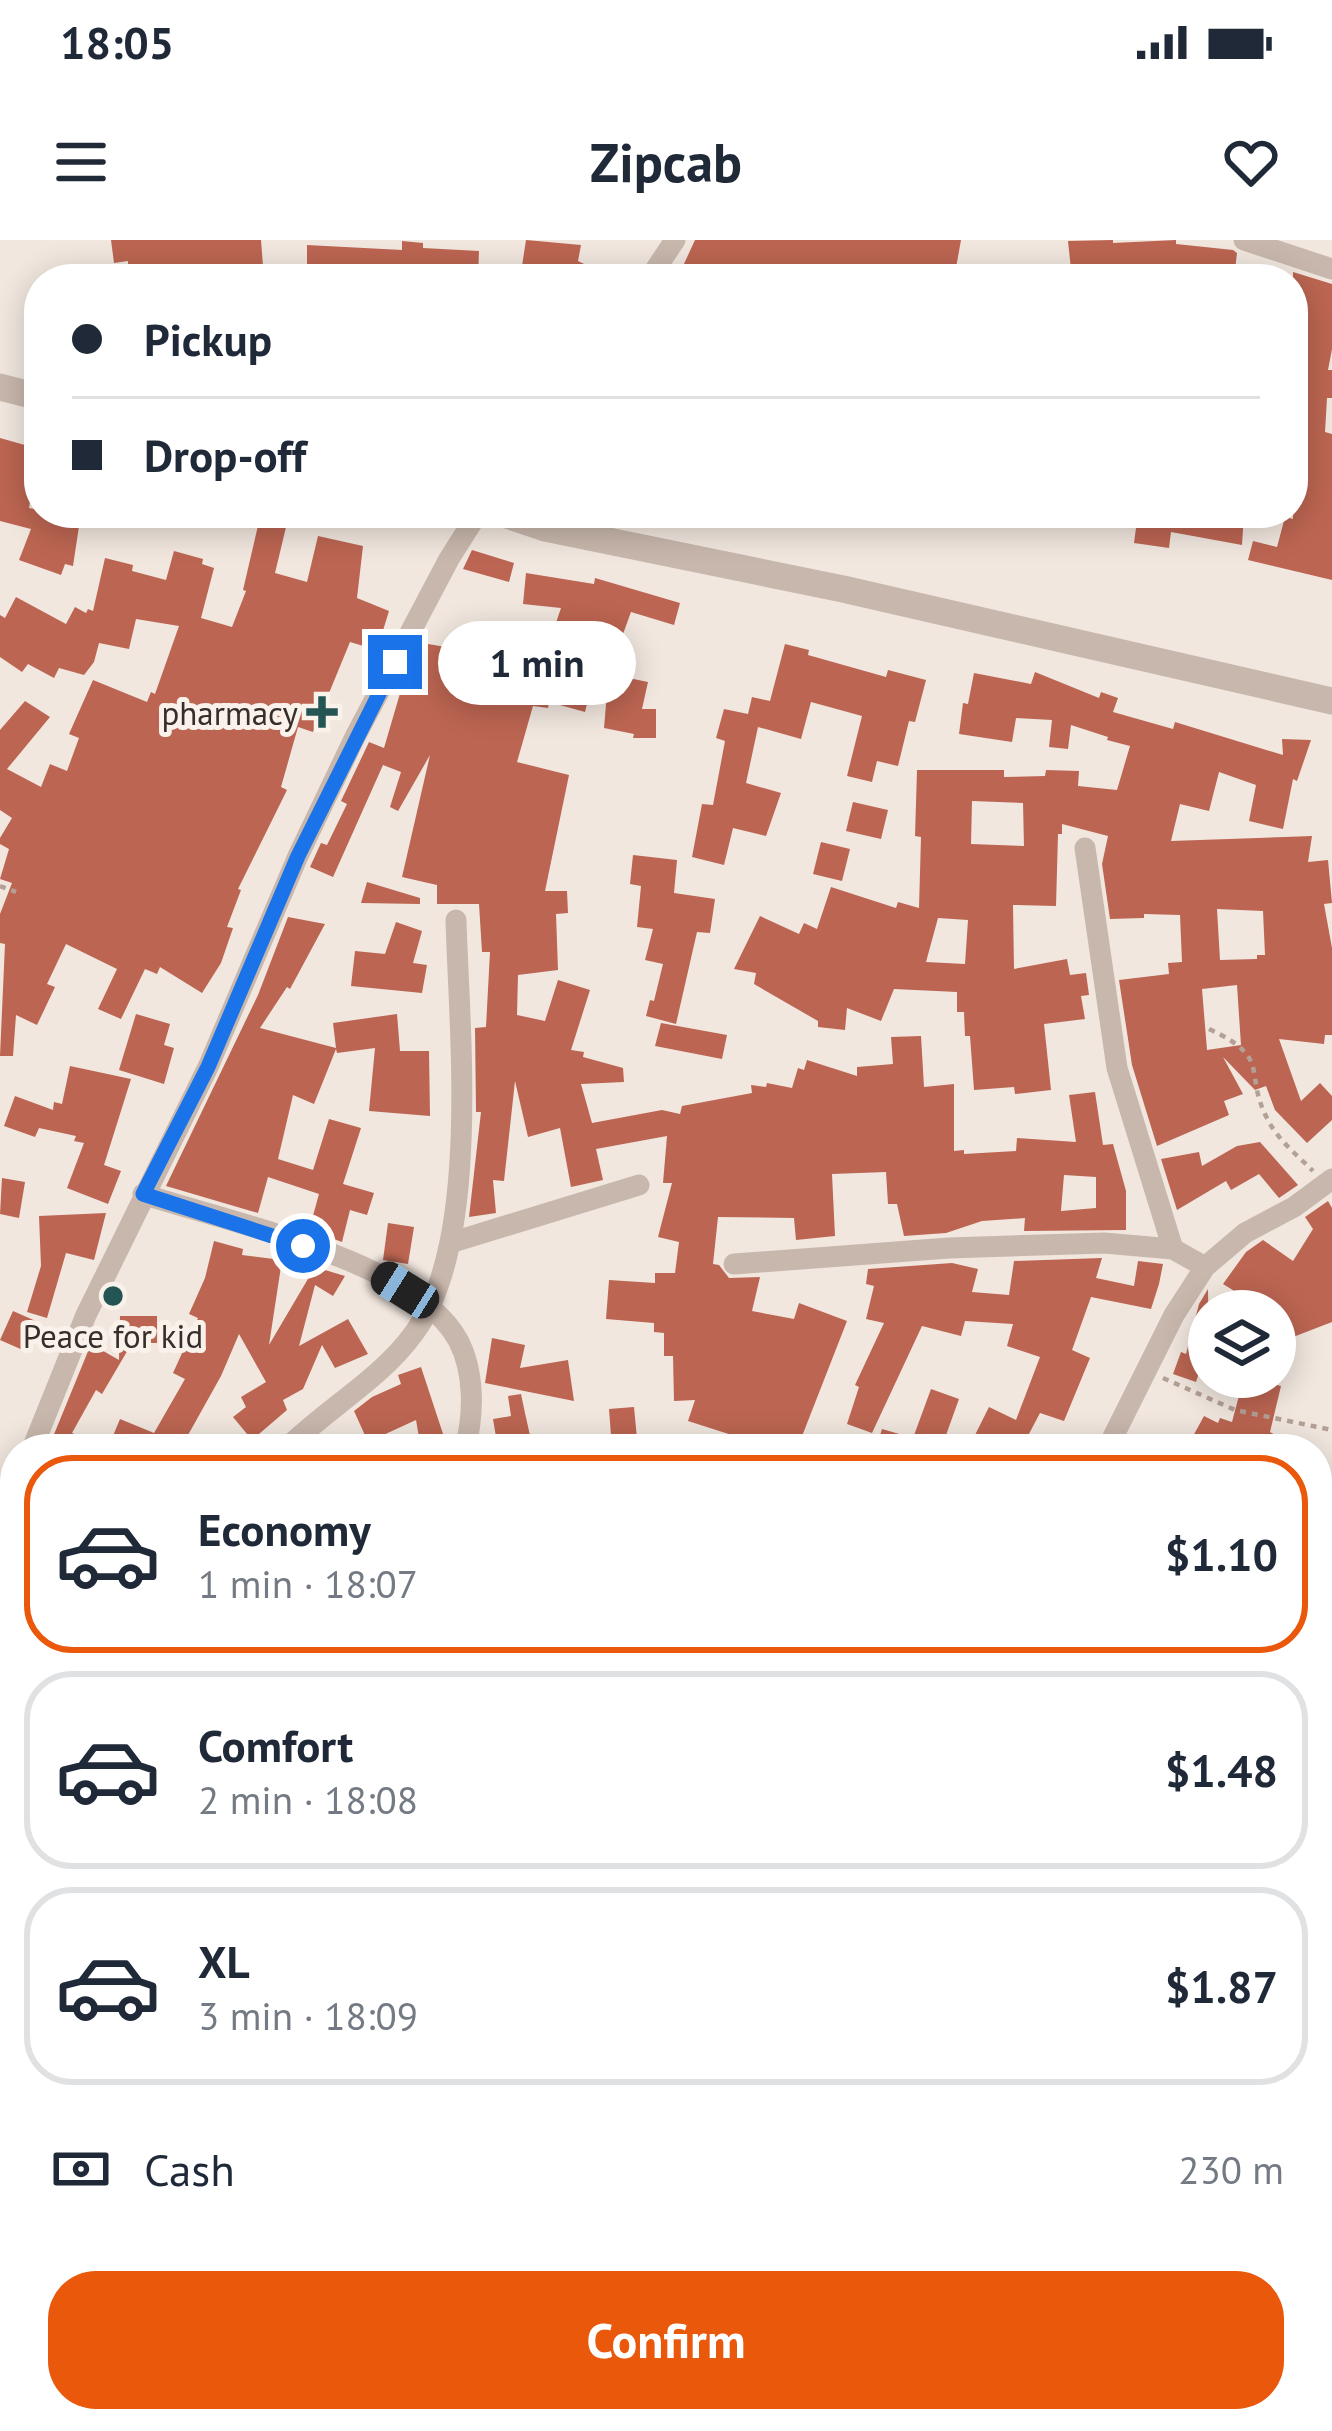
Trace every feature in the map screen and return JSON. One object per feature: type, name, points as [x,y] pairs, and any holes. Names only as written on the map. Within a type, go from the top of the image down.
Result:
[{"type":"street","points":[[1244,240],[1332,269]]},
{"type":"street","points":[[38,1434],[59,1376],[143,1194],[208,1067],[298,856],[355,737],[469,528]]},
{"type":"street","points":[[545,528],[843,589],[1332,700]]},
{"type":"street","points":[[1085,848],[1117,1068],[1173,1249]]},
{"type":"street","points":[[304,1434],[391,1359],[430,1309],[450,1243],[460,1120],[456,920]]},
{"type":"street","points":[[1115,1434],[1174,1315],[1205,1267],[1245,1233],[1294,1207],[1329,1181]]},
{"type":"street","points":[[450,1243],[639,1185]]},
{"type":"street","points":[[143,1194],[377,1272],[430,1309],[458,1340],[466,1364],[472,1411],[468,1434]]},
{"type":"street","points":[[734,1264],[1020,1244],[1104,1243],[1173,1249],[1205,1267]]},
{"type":"path","points":[[0,886],[16,892]]},
{"type":"path","points":[[1209,1029],[1241,1043],[1252,1059],[1266,1118],[1283,1142],[1329,1181]]},
{"type":"path","points":[[1148,1370],[1235,1410],[1332,1430]]},
{"type":"building","points":[[111,240],[261,240],[263,264],[128,261],[114,263]]},
{"type":"building","points":[[526,240],[581,245],[578,261],[584,264],[522,264]]},
{"type":"building","points":[[695,240],[961,240],[957,264],[684,264]]},
{"type":"building","points":[[1176,240],[1176,244],[1237,253],[1236,264],[1070,264],[1068,241]]},
{"type":"building","points":[[402,241],[423,243],[423,248],[479,251],[479,264],[307,264],[307,245],[402,250]]},
{"type":"building","points":[[1308,277],[1332,284],[1328,370],[1332,370],[1332,398],[1327,398],[1325,432],[1332,434],[1332,580],[1248,560],[1253,541],[1277,547],[1282,528],[1308,528]]},
{"type":"building","points":[[0,438],[24,445],[24,527],[0,521]]},
{"type":"building","points":[[27,528],[79,528],[73,566],[65,564],[61,575],[19,560],[31,529]]},
{"type":"building","points":[[257,528],[286,528],[275,573],[307,582],[318,536],[363,546],[357,598],[389,611],[377,650],[350,642],[313,732],[298,727],[281,787],[287,790],[238,889],[227,927],[233,928],[221,963],[202,993],[160,967],[157,974],[145,969],[121,1019],[98,1009],[117,969],[66,944],[47,984],[55,987],[37,1025],[16,1015],[13,1056],[0,1056],[5,944],[0,943],[0,914],[12,883],[0,879],[9,849],[0,844],[0,838],[12,818],[0,810],[0,730],[25,701],[50,717],[7,769],[41,787],[50,764],[67,771],[79,738],[69,734],[93,680],[147,702],[151,692],[155,694],[179,626],[136,619],[129,649],[99,643],[84,675],[59,668],[54,678],[28,664],[22,672],[0,657],[0,615],[5,618],[16,597],[66,624],[75,607],[93,611],[105,558],[166,580],[174,551],[203,559],[202,564],[214,568],[201,618],[232,627]]},
{"type":"building","points":[[1136,528],[1243,528],[1242,545],[1171,532],[1169,548],[1134,543]]},
{"type":"building","points":[[472,550],[514,563],[509,582],[463,569]]},
{"type":"building","points":[[526,573],[594,584],[595,578],[680,603],[674,625],[631,612],[619,645],[573,630],[561,663],[594,675],[585,712],[549,702],[548,708],[533,706],[517,762],[569,775],[545,891],[567,891],[568,913],[556,914],[558,970],[518,975],[517,1015],[545,1021],[558,980],[590,990],[571,1050],[623,1068],[624,1082],[581,1084],[592,1123],[662,1110],[680,1114],[682,1106],[752,1093],[751,1085],[792,1088],[798,1068],[804,1070],[807,1060],[857,1076],[857,1067],[893,1064],[891,1037],[921,1036],[924,1087],[954,1084],[954,1151],[1016,1151],[1017,1138],[1076,1142],[1069,1095],[1095,1092],[1103,1145],[1113,1144],[1126,1191],[1126,1230],[1024,1231],[1025,1218],[904,1236],[897,1204],[888,1204],[886,1172],[832,1174],[835,1236],[796,1240],[794,1218],[718,1217],[713,1264],[729,1278],[760,1277],[752,1311],[794,1319],[799,1303],[847,1321],[803,1434],[729,1434],[688,1421],[695,1400],[674,1401],[673,1356],[664,1356],[664,1333],[654,1332],[654,1323],[606,1319],[609,1280],[655,1283],[655,1273],[675,1273],[679,1242],[658,1237],[672,1183],[663,1183],[667,1136],[596,1149],[603,1180],[571,1187],[560,1128],[528,1137],[515,1081],[504,1181],[493,1180],[496,1213],[469,1217],[481,1112],[476,1112],[475,1028],[486,1027],[490,952],[482,952],[479,904],[437,904],[437,885],[402,877],[430,755],[398,811],[390,807],[401,772],[383,765],[333,877],[310,867],[347,804],[341,801],[369,742],[384,748],[406,673],[422,643],[464,650],[466,640],[485,643],[486,639],[545,655],[561,608],[523,604]],"holes":[[[1064,1175],[1096,1177],[1096,1208],[1061,1211]]]},
{"type":"building","points":[[785,644],[886,677],[888,670],[926,680],[898,766],[877,761],[872,782],[847,776],[862,716],[811,702],[801,739],[758,727],[746,783],[781,793],[766,836],[733,828],[724,865],[692,857],[702,804],[713,805],[725,741],[716,738],[724,709],[748,714],[752,697],[770,701]]},
{"type":"building","points":[[1035,672],[1099,698],[1101,692],[1118,698],[1113,712],[1173,729],[1175,722],[1283,755],[1282,739],[1311,740],[1297,781],[1293,779],[1283,829],[1249,821],[1256,785],[1219,772],[1209,811],[1180,804],[1171,841],[1312,836],[1308,862],[1328,860],[1332,903],[1324,904],[1332,948],[1332,1035],[1325,1035],[1324,1044],[1279,1039],[1301,1101],[1320,1083],[1332,1096],[1332,1120],[1307,1143],[1275,1110],[1266,1086],[1255,1090],[1223,1057],[1243,1094],[1224,1101],[1229,1115],[1157,1146],[1132,1065],[1119,980],[1169,974],[1168,963],[1182,962],[1180,915],[1110,919],[1102,864],[1108,836],[1062,824],[1056,906],[1013,905],[1014,969],[1067,959],[1070,975],[1086,973],[1089,995],[1081,996],[1085,1019],[1044,1024],[1051,1090],[1015,1094],[1014,1087],[974,1090],[970,1036],[965,1036],[964,1012],[957,1012],[957,992],[894,989],[881,1021],[847,1008],[845,1030],[818,1027],[818,1021],[754,984],[756,973],[734,969],[760,916],[799,934],[804,923],[817,929],[831,887],[896,908],[898,902],[919,908],[917,770],[1004,770],[1004,777],[1045,776],[1046,770],[1079,771],[1078,786],[1117,790],[1130,746],[1108,737],[1071,725],[1068,749],[1049,747],[1052,720],[1016,718],[1012,742],[959,734],[974,673],[1031,684]],"holes":[[[972,801],[1023,803],[1024,846],[971,844]],[[1217,909],[1263,911],[1265,955],[1220,960]],[[938,918],[968,920],[965,964],[926,962]],[[1237,985],[1241,1045],[1207,1050],[1202,989]]]},
{"type":"building","points":[[619,676],[648,682],[642,709],[656,709],[656,738],[633,738],[634,734],[604,728],[608,681],[617,684]]},
{"type":"building","points":[[853,802],[888,810],[881,839],[846,831]]},
{"type":"building","points":[[821,842],[850,849],[842,881],[813,874]]},
{"type":"building","points":[[633,855],[677,860],[674,893],[715,899],[710,933],[697,932],[676,1024],[646,1016],[663,964],[645,960],[653,929],[637,927],[641,886],[630,884]]},
{"type":"building","points":[[367,882],[420,898],[420,904],[361,903]]},
{"type":"building","points":[[288,917],[325,924],[290,989],[260,1028],[336,1048],[333,1023],[397,1014],[400,1051],[429,1051],[430,1116],[369,1111],[375,1048],[337,1053],[336,1049],[314,1104],[293,1095],[278,1159],[313,1170],[329,1119],[361,1128],[343,1184],[374,1193],[367,1215],[350,1210],[342,1242],[309,1230],[319,1194],[268,1177],[258,1213],[166,1186],[258,995]]},
{"type":"building","points":[[396,922],[422,931],[413,963],[427,965],[422,993],[351,986],[355,951],[385,954]]},
{"type":"building","points":[[136,1014],[170,1024],[164,1045],[174,1048],[164,1084],[119,1070]]},
{"type":"building","points":[[661,1023],[727,1035],[722,1059],[655,1046]]},
{"type":"building","points":[[70,1066],[131,1079],[104,1165],[121,1171],[108,1204],[67,1188],[84,1143],[74,1141],[76,1136],[39,1128],[35,1137],[4,1126],[15,1096],[53,1110],[54,1102],[62,1104]]},
{"type":"building","points":[[1260,1142],[1298,1185],[1279,1198],[1259,1174],[1231,1190],[1226,1181],[1177,1210],[1161,1159],[1199,1152],[1202,1166],[1237,1146]]},
{"type":"building","points":[[2,1178],[25,1182],[19,1218],[0,1214]]},
{"type":"building","points":[[1328,1201],[1332,1208],[1332,1322],[1296,1336],[1296,1290],[1233,1290],[1223,1284],[1246,1252],[1263,1240],[1293,1261],[1313,1229],[1305,1217]]},
{"type":"building","points":[[106,1213],[94,1260],[66,1253],[47,1318],[27,1312],[41,1266],[39,1216]]},
{"type":"building","points":[[388,1223],[414,1227],[408,1264],[383,1260]]},
{"type":"building","points":[[214,1241],[243,1249],[242,1255],[282,1260],[269,1345],[315,1267],[345,1276],[333,1296],[315,1285],[299,1346],[348,1319],[368,1354],[335,1368],[322,1345],[303,1389],[283,1400],[287,1410],[259,1434],[247,1434],[233,1417],[246,1407],[241,1397],[266,1382],[239,1334],[189,1434],[114,1434],[120,1419],[154,1433],[185,1379],[173,1373],[198,1318],[189,1314]]},
{"type":"building","points":[[1102,1258],[1096,1278],[1134,1286],[1138,1261],[1163,1264],[1151,1309],[1091,1297],[1072,1350],[1090,1358],[1064,1421],[1040,1413],[1029,1434],[976,1434],[989,1407],[1016,1420],[1040,1357],[1007,1346],[1013,1324],[965,1321],[961,1336],[922,1326],[872,1433],[847,1424],[859,1387],[855,1385],[884,1323],[866,1319],[874,1286],[866,1284],[868,1269],[952,1263],[978,1269],[972,1292],[1009,1295],[1014,1261]]},
{"type":"building","points":[[13,1311],[38,1322],[25,1351],[0,1340]]},
{"type":"building","points":[[120,1316],[157,1316],[157,1343],[132,1343],[102,1394],[96,1390],[74,1434],[54,1434],[91,1344],[119,1360]]},
{"type":"building","points":[[492,1338],[525,1345],[520,1368],[568,1360],[574,1401],[485,1383]]},
{"type":"building","points":[[1188,1346],[1188,1379],[1173,1374],[1181,1352],[1186,1354]]},
{"type":"building","points":[[421,1367],[443,1434],[418,1434],[416,1420],[385,1434],[364,1434],[354,1411],[401,1384],[398,1375]]},
{"type":"building","points":[[931,1389],[959,1399],[946,1434],[914,1434]]},
{"type":"building","points":[[521,1394],[530,1434],[496,1434],[493,1419],[511,1416],[508,1396]]},
{"type":"building","points":[[1238,1398],[1278,1398],[1270,1432],[1274,1434],[1194,1434],[1204,1416],[1218,1423],[1220,1418],[1232,1422]]},
{"type":"building","points":[[634,1407],[637,1434],[611,1434],[609,1409]]},
{"type":"place","name":"pharmacy","points":[[322,712]]},
{"type":"place","name":"Peace for kid","points":[[113,1296]]},
{"type":"route","points":[[303,1246],[143,1194],[232,1015],[298,856],[395,662]]}]
